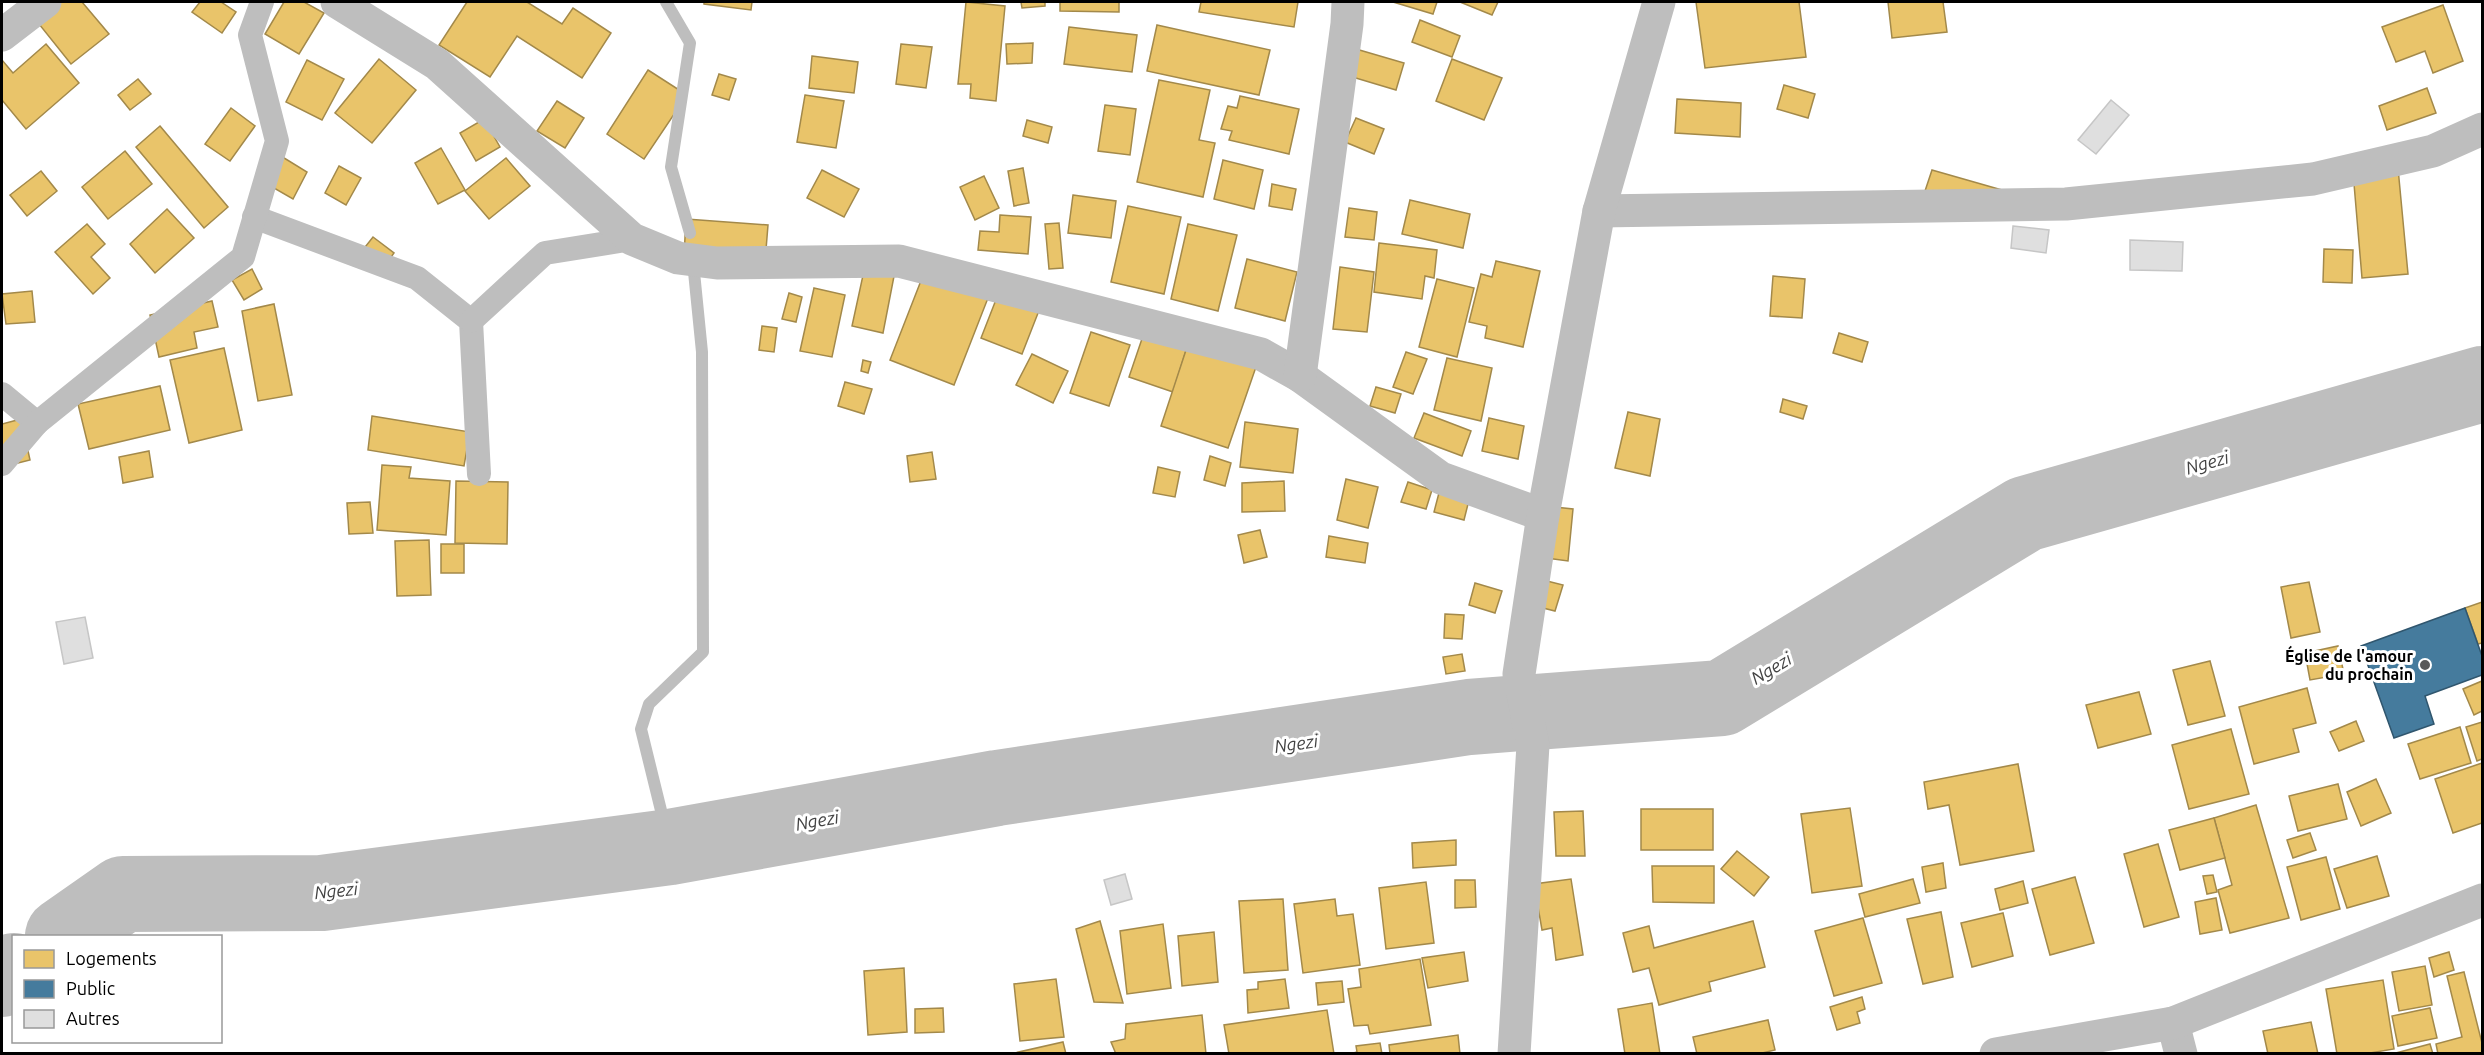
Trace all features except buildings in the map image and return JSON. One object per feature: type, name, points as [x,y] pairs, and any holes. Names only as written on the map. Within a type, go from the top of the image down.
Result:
[{"type":"street","points":[[2,35],[45,2]]},
{"type":"street","points":[[337,2],[437,64],[632,239],[678,258],[717,263],[899,261],[1261,354],[1300,376],[1442,478],[1543,515]]},
{"type":"street","points":[[1300,376],[1347,24],[1348,2]]},
{"type":"street","points":[[1514,1053],[1533,745],[1519,674],[1543,515],[1599,211],[1659,2]]},
{"type":"street","points":[[1599,211],[2066,204],[2313,179],[2433,151],[2482,129]]},
{"type":"street","points":[[1996,1053],[2177,1038],[2482,900]]},
{"type":"lane","points":[[2,464],[37,423],[243,257],[277,141],[250,35],[262,2]]},
{"type":"lane","points":[[254,217],[417,278],[471,321],[479,474]]},
{"type":"lane","points":[[471,321],[545,253],[632,239]]},
{"type":"lane","points":[[2,394],[37,423]]},
{"type":"waterway","points":[[666,2],[690,43],[671,167],[690,233]]},
{"type":"waterway","points":[[670,847],[641,729],[649,704],[703,652],[702,352],[693,262]]},
{"type":"waterway","name":"Ngezi","points":[[64,935],[123,894],[322,893],[670,847],[997,788],[1469,717],[1722,698],[2025,514],[2482,384]]},
{"type":"waterway","name":"Ngezi","points":[[2,979],[12,972]]},
{"type":"place","name":"Église de l'amour du prochain","points":[[2425,665]]}]
